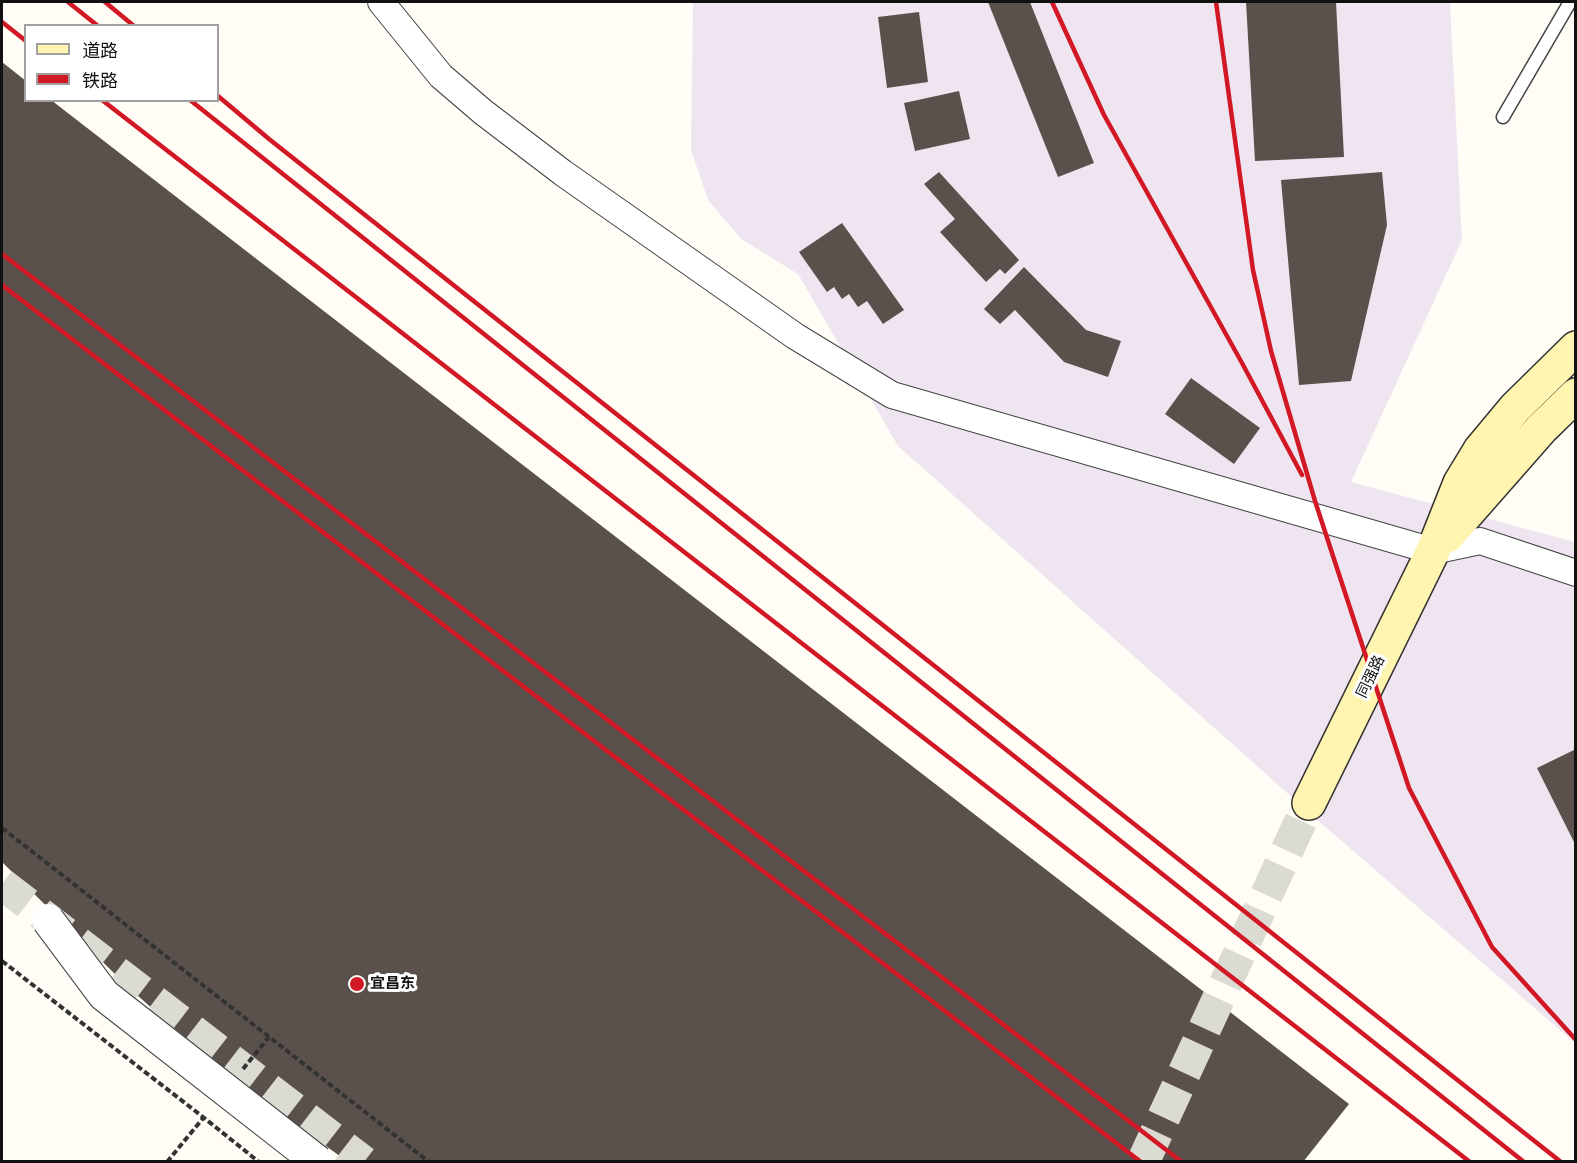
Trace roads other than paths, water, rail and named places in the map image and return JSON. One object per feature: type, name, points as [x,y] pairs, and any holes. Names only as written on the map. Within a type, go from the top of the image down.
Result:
[{"type":"main road","name":"同强路","points":[[1309,803],[1433,551],[1460,483],[1480,450],[1515,408],[1575,348]]},
{"type":"main road","name":"同强路","points":[[1433,551],[1541,429],[1575,395]]},
{"type":"street","points":[[381,2],[441,76],[572,180],[795,336],[892,395],[1433,551],[1480,541],[1575,573]]},
{"type":"street","points":[[48,920],[104,995],[318,1161]]},
{"type":"lane","points":[[1503,117],[1570,2]]},
{"type":"tunnel","points":[[1143,1162],[1309,803]]},
{"type":"tunnel","points":[[2,884],[364,1162]]},
{"type":"railway","points":[[68,2],[96,24]]},
{"type":"railway","points":[[105,2],[132,24]]},
{"type":"railway","points":[[1052,2],[1104,115],[1302,475]]},
{"type":"railway","points":[[1216,2],[1253,270],[1271,351],[1315,501],[1409,788],[1492,947],[1576,1040]]},
{"type":"railway","points":[[2,22],[24,39]]},
{"type":"railway","points":[[219,97],[269,139],[1561,1162]]},
{"type":"railway","points":[[105,102],[1470,1162]]},
{"type":"railway","points":[[193,102],[1524,1162]]},
{"type":"railway","points":[[2,254],[1182,1162]]},
{"type":"railway","points":[[2,285],[1141,1162]]},
{"type":"place","name":"宜昌东","points":[[357,984]]}]
